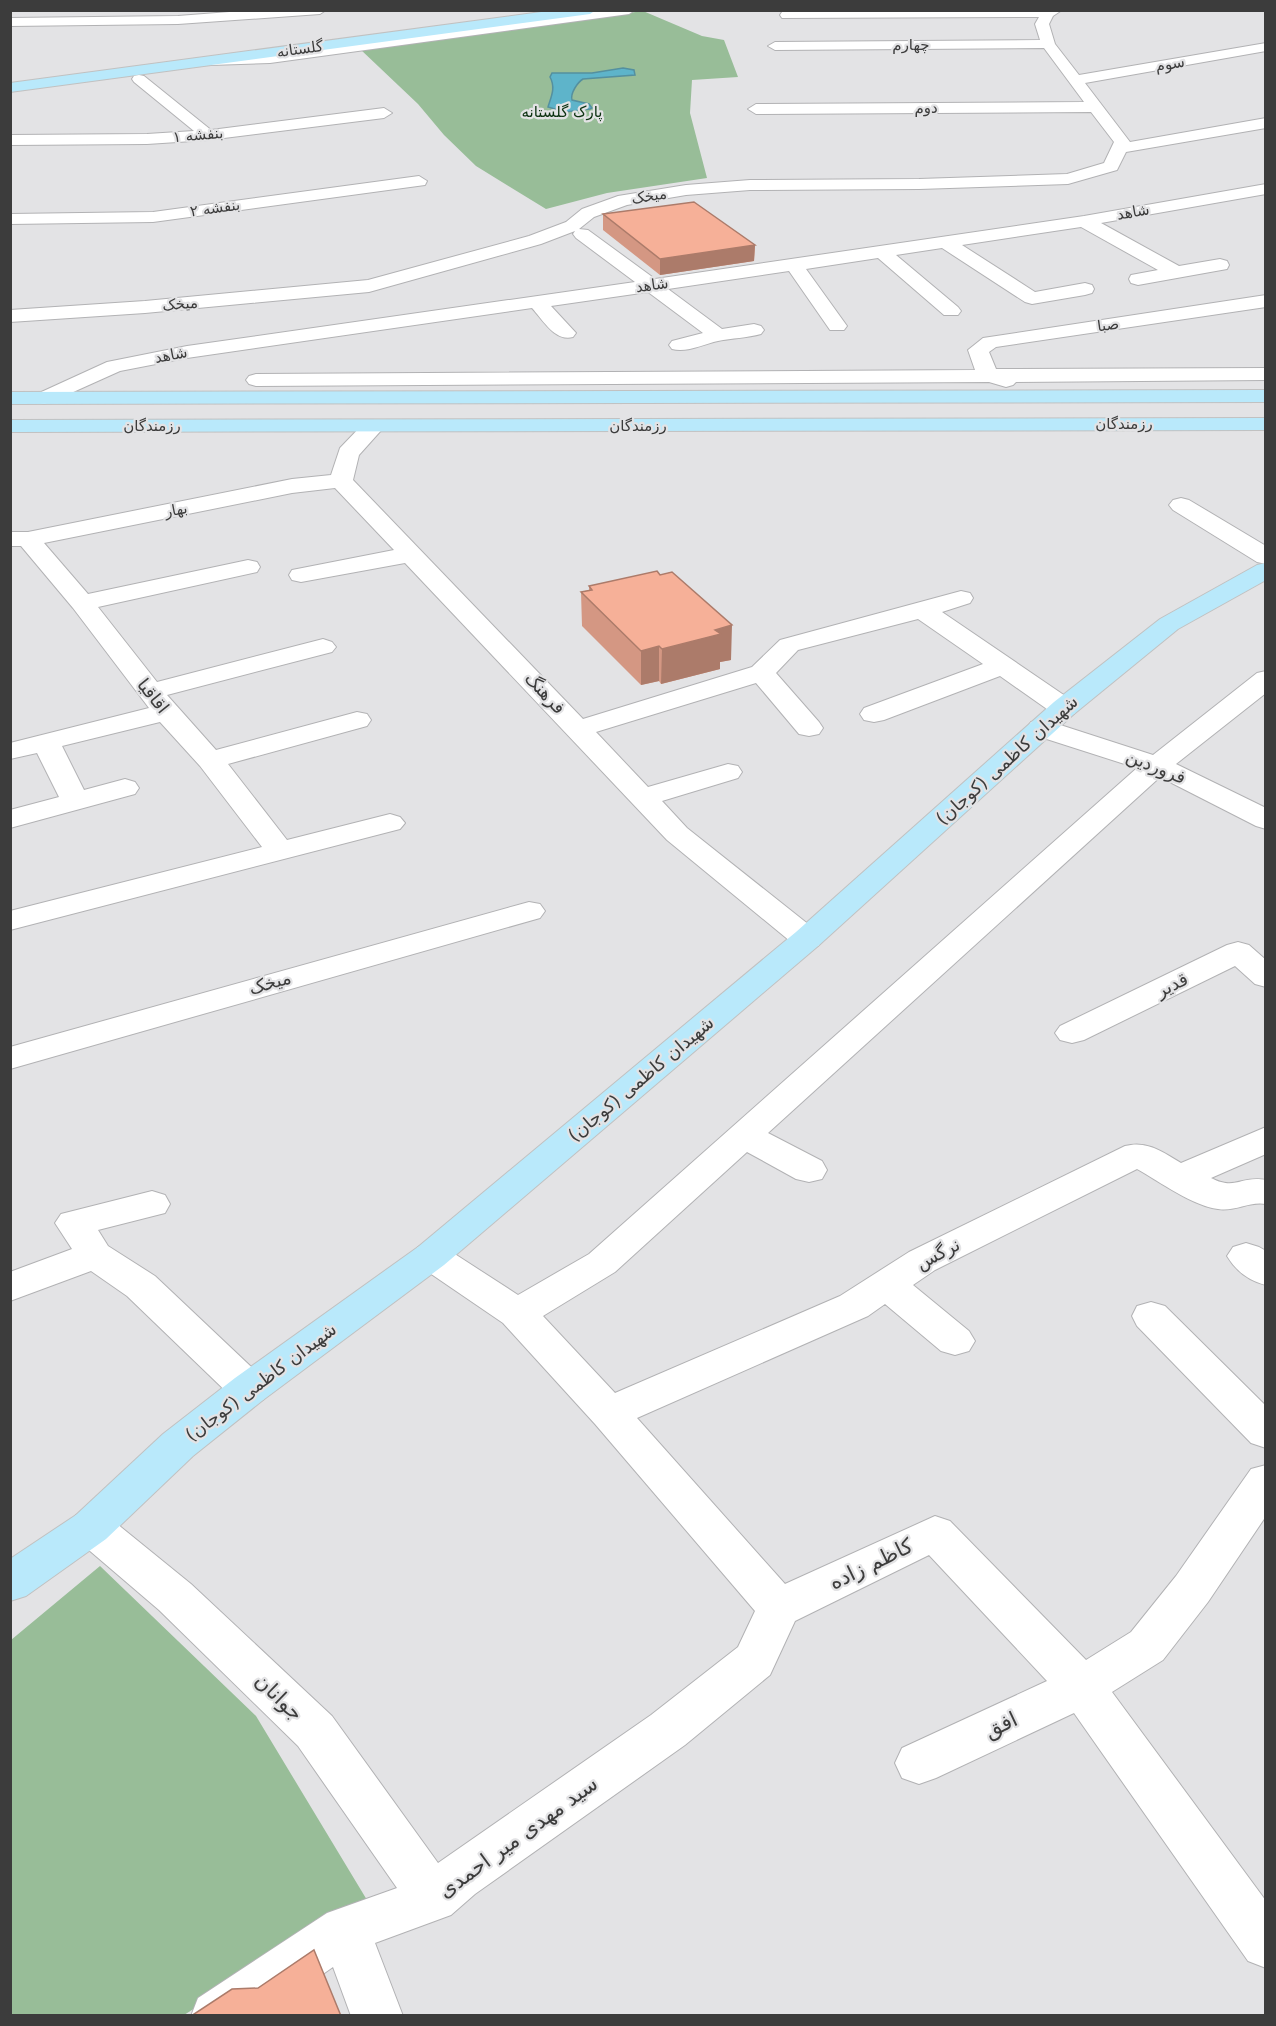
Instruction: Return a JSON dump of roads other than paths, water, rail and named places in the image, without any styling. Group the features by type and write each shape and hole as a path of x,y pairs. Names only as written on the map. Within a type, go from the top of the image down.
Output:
{"main road":[{"name":"گلستانه","path":"207,58 538,10"},
{"name":"گلستانه","path":"13,81 590,10"},
{"name":"رزمندگان","path":"10,398 1266,396"},
{"path":"743,425 759,420 770,412 770,405 766,400 750,397"},
{"path":"875,425 840,419 832,415 830,410 846,402 877,397"},
{"name":"رزمندگان","path":"10,426 1266,424"},
{"name":"شهیدان کاظمی (کوجان)","path":"10,1583 92,1527 178,1445 249,1389 431,1257 807,939 1052,718 1168,624 1266,570"}],"street":[{"path":"10,22 178,20 320,10"},
{"path":"207,58 252,42 491,10"},
{"path":"207,58 270,59 629,10"},
{"path":"787,15 1052,12"},
{"path":"1052,12 1042,24 1048,44 1122,142 1121,148 1266,123"},
{"name":"چهارم","path":"775,46 1048,44"},
{"name":"سوم","path":"1075,80 1266,47"},
{"path":"139,79 208,135"},
{"name":"دوم","path":"756,109 1095,107"},
{"name":"بنفشه ۱","path":"10,140 147,139 208,135 384,113"},
{"name":"میخک","path":"10,316 145,307 369,286 535,240 572,226 588,213 624,200 687,190 750,185 920,184 1068,179 1111,166 1121,148"},
{"name":"بنفشه ۲","path":"10,219 153,216 419,181"},
{"name":"شاهد","path":"44,398 114,366 176,354 882,252 1266,189"},
{"path":"1232,195 1257,208"},
{"path":"1084,220 1177,273"},
{"path":"582,234 718,335"},
{"path":"945,242 1032,298 1085,289"},
{"path":"882,252 951,311"},
{"path":"794,265 837,326"},
{"path":"1138,279 1221,265"},
{"name":"صبا","path":"987,374 978,350 990,342 1266,301"},
{"path":"537,302 566,333"},
{"path":"679,345 718,335 754,330"},
{"path":"952,397 987,374"},
{"path":"987,374 1047,397"},
{"path":"256,380 1266,374"},
{"path":"341,481 348,453 374,426"},
{"name":"بهار","path":"19,539 292,486 341,481"},
{"name":"فرهنگ","path":"341,481 677,834 807,939"},
{"path":"1181,505 1266,557"},
{"name":"اقاقیا","path":"19,539 82,603 157,702 210,760 280,851"},
{"path":"301,575 412,554"},
{"path":"82,603 248,567"},
{"path":"578,729 761,673 789,645 961,598"},
{"name":"فروردین","path":"922,610 1003,666 1052,718 1184,777 1266,820"},
{"path":"10,750 46,742 157,702 323,647"},
{"path":"874,714 1003,666"},
{"path":"761,673 809,728"},
{"path":"517,1313 602,1263 1156,766 1266,678"},
{"path":"210,760 357,720"},
{"path":"46,742 75,801"},
{"path":"642,798 728,772"},
{"path":"10,819 126,788"},
{"path":"10,921 390,823"},
{"name":"میخک","path":"10,1058 529,911"},
{"name":"قدیر","path":"1072,1033 1238,952 1266,977"},
{"path":"745,1136 809,1170"},
{"path":"1179,1177 1236,1155 1266,1139"},
{"name":"نرگس","path":"609,1413 855,1306 922,1261 1138,1154 1179,1177"},
{"path":"1179,1177 1218,1197 1248,1190 1266,1192"},
{"path":"153,1204 74,1223 95,1256 141,1286 249,1389"},
{"path":"10,1287 95,1256"},
{"path":"431,1257 517,1313 609,1413 779,1608"},
{"path":"887,1285 955,1341"},
{"path":"1152,1316 1266,1432"},
{"name":"افق","path":"919,1763 1082,1687 1147,1646 1192,1588 1266,1481"},
{"name":"جوانان","path":"92,1527 175,1597 315,1731 433,1898"},
{"name":"کاظم زاده","path":"779,1608 935,1533 1082,1687 1266,1944"},
{"name":"سید مهدی میر احمدی","path":"217,2016 345,1930 433,1898 457,1878 668,1730 754,1660 779,1608"},
{"path":"345,1930 377,2016"}],"water":[{"path":"623,68 634,70 635,75 583,79 577,85 572,94 572,100 589,104 592,108 565,112 548,107 553,85 550,77 552,73 592,73"}],"park label":[{"name":"پارک گلستانه","path":"562,112"}]}
